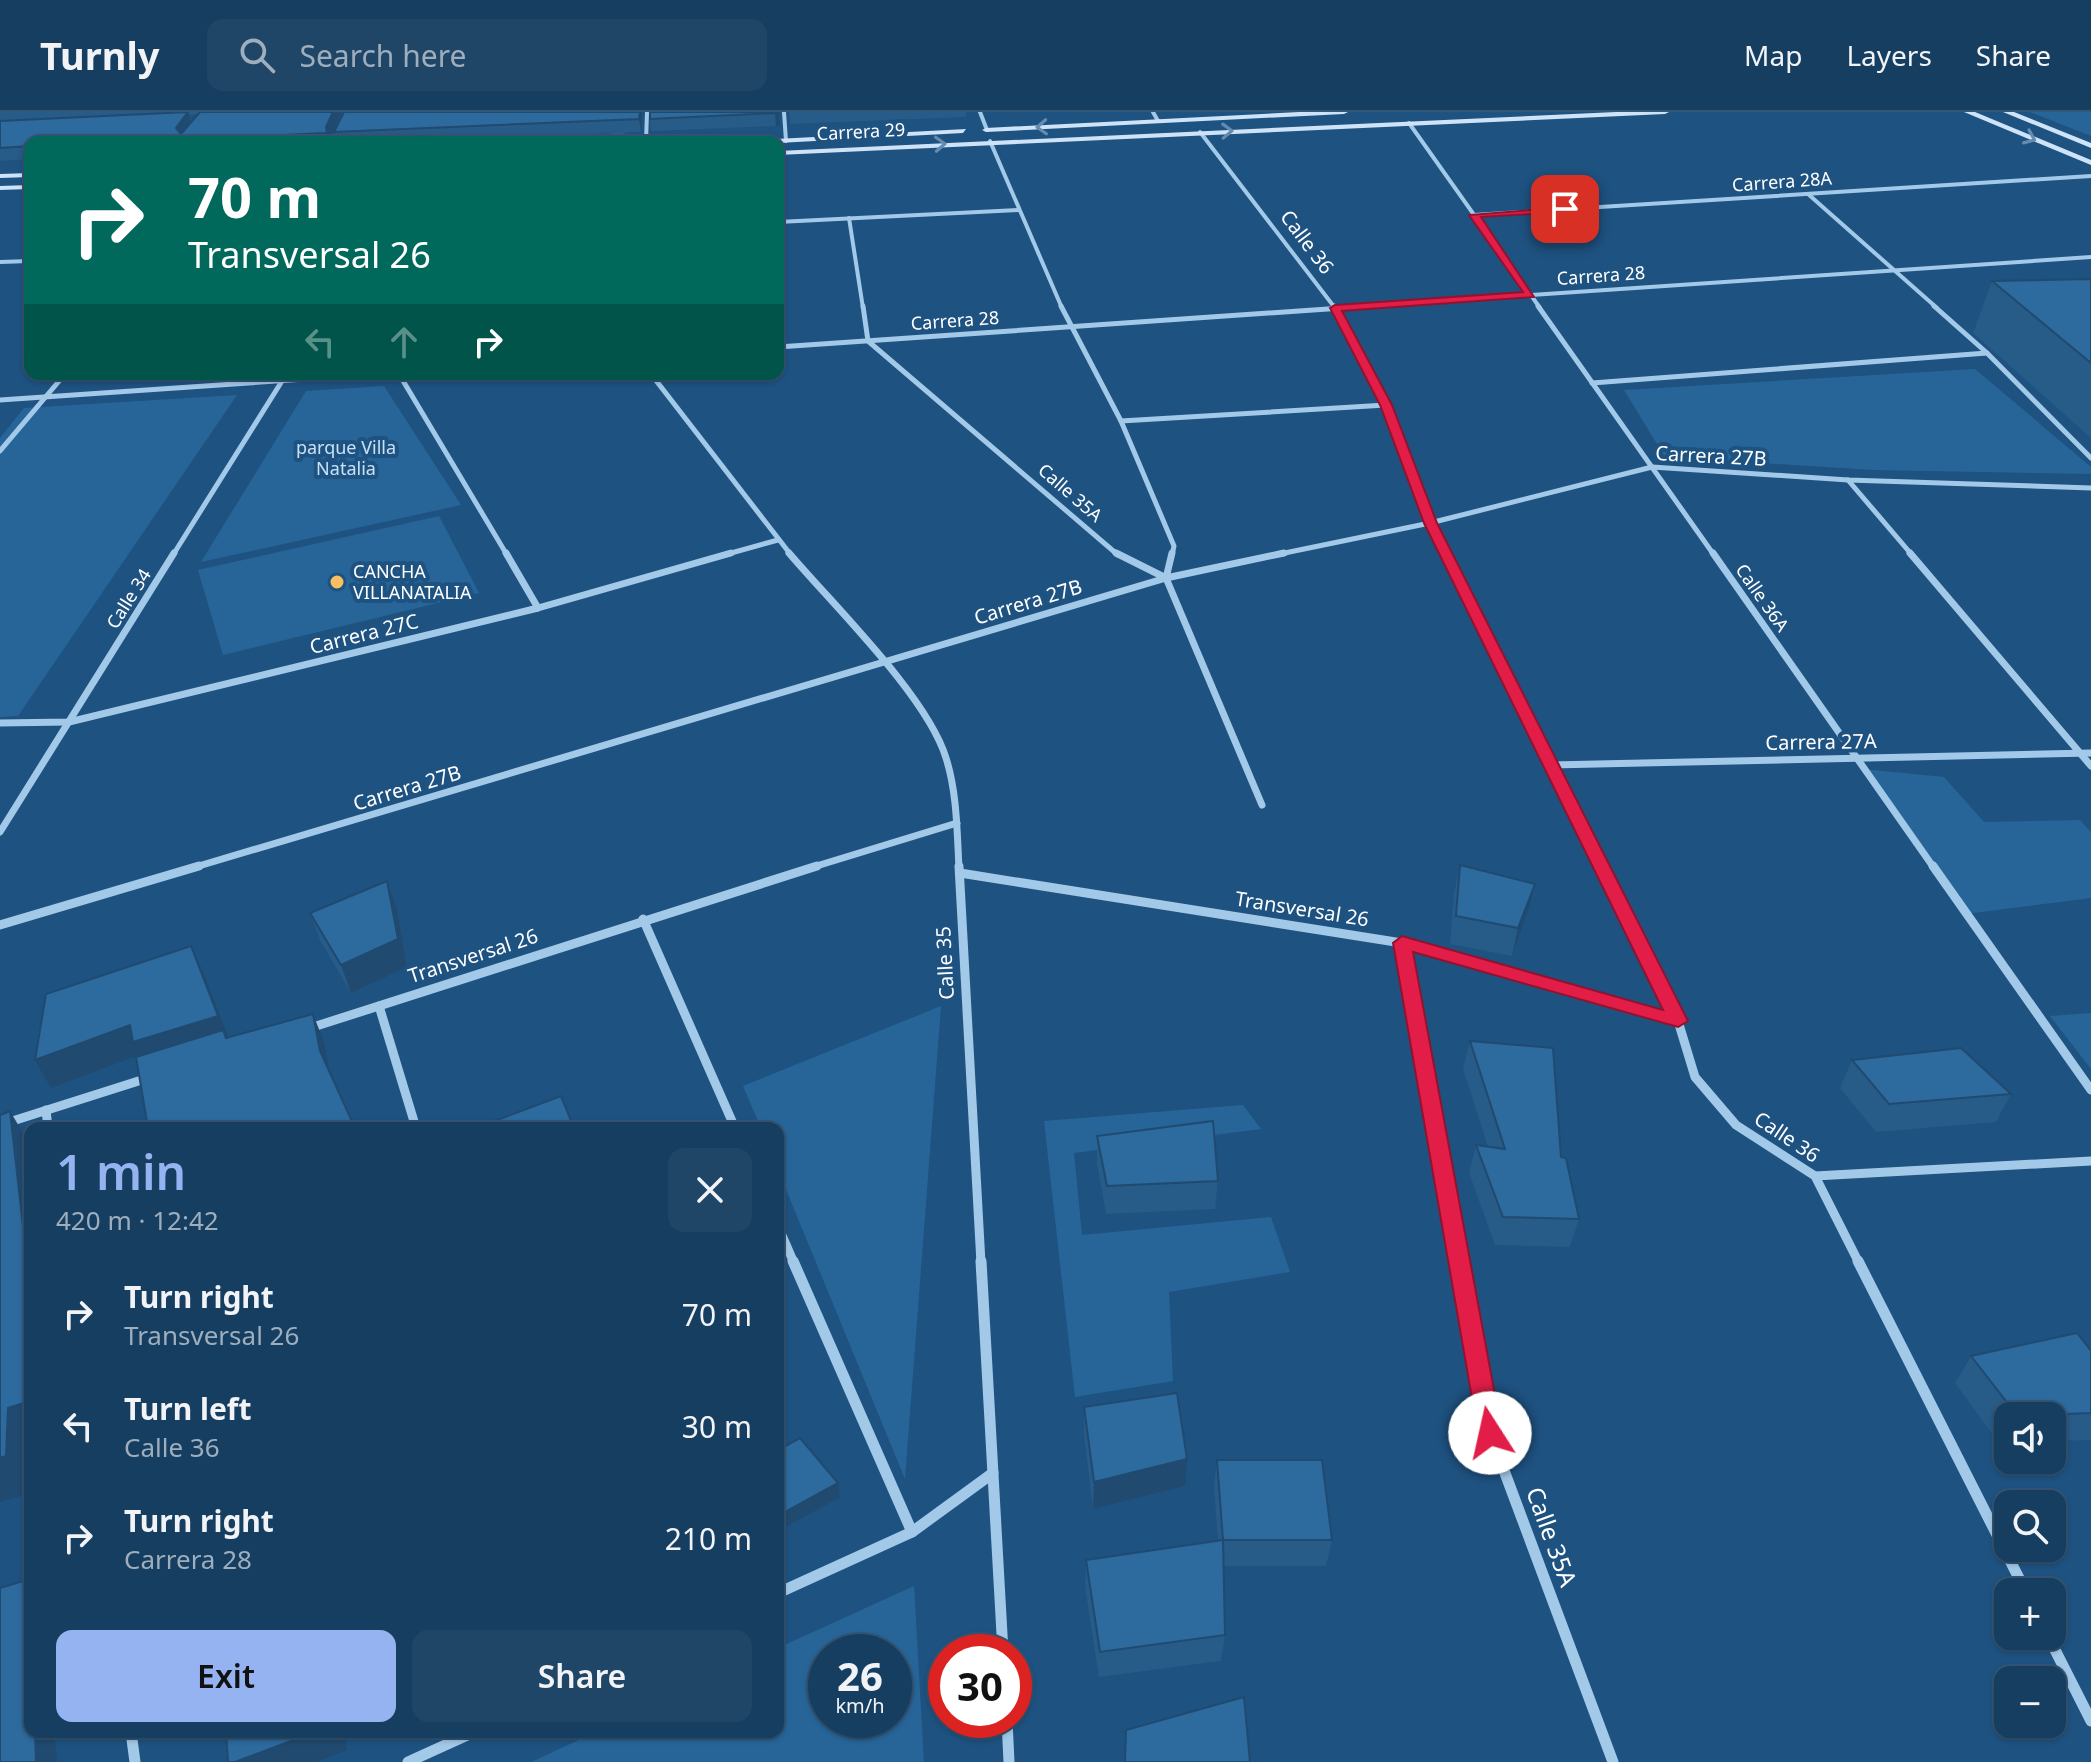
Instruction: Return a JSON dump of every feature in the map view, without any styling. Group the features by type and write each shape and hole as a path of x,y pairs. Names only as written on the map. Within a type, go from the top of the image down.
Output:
{"main road":[{"name":"Carrera 29","path":"786,141 1344,112"},
{"name":"Carrera 29","path":"784,153 1665,112"},
{"path":"1968,112 2091,163"},
{"path":"2007,112 2091,146"},
{"path":"0,176 24,175"},
{"path":"0,188 24,187"}],"street":[{"path":"646,136 647,112"},
{"path":"784,112 786,141"},
{"path":"980,112 987,130"},
{"path":"1153,112 1158,121"},
{"name":"Calle 36A","path":"1409,123 2091,1090"},
{"name":"Calle 36","path":"1200,132 1335,308 1386,405 1430,523 1678,1021 1695,1077 1736,1125 1815,1176 2019,1578"},
{"path":"990,141 1070,327 1121,421 1174,546 1166,578 1262,805"},
{"name":"Carrera 28A","path":"1474,215 2091,176"},
{"path":"1808,194 1987,353 2091,458"},
{"path":"784,222 1019,210"},
{"path":"849,218 868,341"},
{"name":"Carrera 28","path":"784,347 2091,257"},
{"path":"0,262 24,261"},
{"name":"Calle 35A","path":"868,341 1120,557 1166,578"},
{"path":"1592,383 1987,353"},
{"path":"0,451 60,380"},
{"path":"0,400 296,380"},
{"path":"403,380 538,608"},
{"name":"Calle 35","path":"656,380 778,540 926,713 946,758 957,823 1002,1634"},
{"name":"Calle 34","path":"0,832 282,381"},
{"path":"1121,421 1386,405"},
{"name":"Carrera 27B","path":"0,925 1166,578 1430,523 1652,467 1848,480 2091,488"},
{"path":"1848,480 2091,766"},
{"name":"Carrera 27C","path":"0,723 69,722 538,608 778,540"},
{"name":"Carrera 27A","path":"1551,765 2091,753"},
{"name":"Transversal 26","path":"304,1030 643,919 957,823"},
{"name":"Transversal 26","path":"960,873 1402,943 1678,1021"},
{"path":"643,919 732,1122"},
{"name":"Calle 35A","path":"1402,943 1490,1433 1613,1762"},
{"path":"379,1006 414,1122"},
{"path":"0,1125 152,1077"},
{"path":"46,1110 47,1122"},
{"path":"1815,1176 2091,1161"},
{"path":"784,1240 912,1532"},
{"path":"784,1590 912,1532 993,1473"},
{"path":"2055,1650 2091,1721"},
{"path":"132,1738 135,1762"},
{"path":"408,1762 461,1738"},
{"path":"1008,1738 1009,1762"}],"green space":[{"path":"616,112 634,112 624,136 589,136 610,135"},
{"path":"2030,112 2091,112 2091,136"},
{"path":"560,122 570,122 568,136 556,136"},
{"path":"488,124 523,124 520,136 485,136"},
{"path":"451,128 448,136 413,136 415,129"},
{"path":"1975,369 2091,467 2091,474 1873,470 1665,457 1624,390"},
{"name":"parque Villa Natalia","path":"384,386 461,505 201,562 306,391"},
{"path":"237,395 18,716 0,717 0,438 24,408"},
{"name":"CANCHA VILLANATALIA","path":"439,516 479,593 223,655 198,570"},
{"path":"1863,769 1944,777 1984,822 2080,820 2091,832 2091,898 1966,914"},
{"path":"941,1006 905,1479 784,1185 784,1122 758,1122 743,1086"},
{"path":"2091,1013 2091,1069 2050,1016"},
{"path":"1243,1105 1261,1129 1074,1153 1082,1235 1271,1217 1290,1272 1169,1292 1173,1381 1075,1397 1044,1121"},
{"path":"914,1586 924,1762 531,1762 583,1738 784,1738 784,1645 808,1634 808,1738 912,1738 912,1634 809,1634"}],"building":[{"path":"188,112 176,128 181,134 200,112 333,112 326,127 327,133 24,136 24,146 0,148 0,121"},
{"path":"344,112 640,112 639,119 334,132"},
{"path":"650,112 779,112 650,119"},
{"path":"2091,279 2091,363 1992,281"},
{"path":"1460,865 1535,884 1518,928 1456,916"},
{"path":"387,881 398,939 341,965 310,913"},
{"path":"191,946 218,1016 133,1042 130,1025 35,1060 46,994"},
{"path":"313,1014 320,1051 352,1122 147,1122 136,1057 223,1030 226,1038"},
{"path":"1470,1041 1553,1048 1561,1157 1566,1158 1579,1219 1503,1217 1476,1145 1505,1149"},
{"path":"1961,1048 2011,1094 1889,1104 1852,1060"},
{"path":"561,1096 572,1122 492,1122"},
{"path":"10,1111 24,1235 24,1403 8,1408 6,1456 0,1458 0,1115"},
{"path":"1213,1121 1218,1181 1107,1186 1097,1136"},
{"path":"2077,1333 2091,1351 2091,1413 2066,1414 2066,1402 2007,1402 1971,1356"},
{"path":"1177,1393 1187,1459 1094,1482 1084,1407"},
{"path":"800,1438 838,1483 784,1513 784,1447"},
{"path":"1217,1460 1322,1460 1332,1540 1223,1540"},
{"path":"1223,1540 1225,1635 1100,1652 1086,1560"},
{"path":"24,1581 24,1738 35,1738 36,1762 0,1762 0,1588"},
{"path":"1244,1697 1250,1762 1125,1762 1126,1730"},
{"path":"226,1738 299,1738 235,1762 228,1762"}],"place":[{"name":"CANCHA VILLANATALIA","path":"337,582"}],"route":[{"path":"1490,1433 1402,943 1678,1021 1430,523 1386,405 1335,308 1531,295 1474,215 1565,209"}]}
